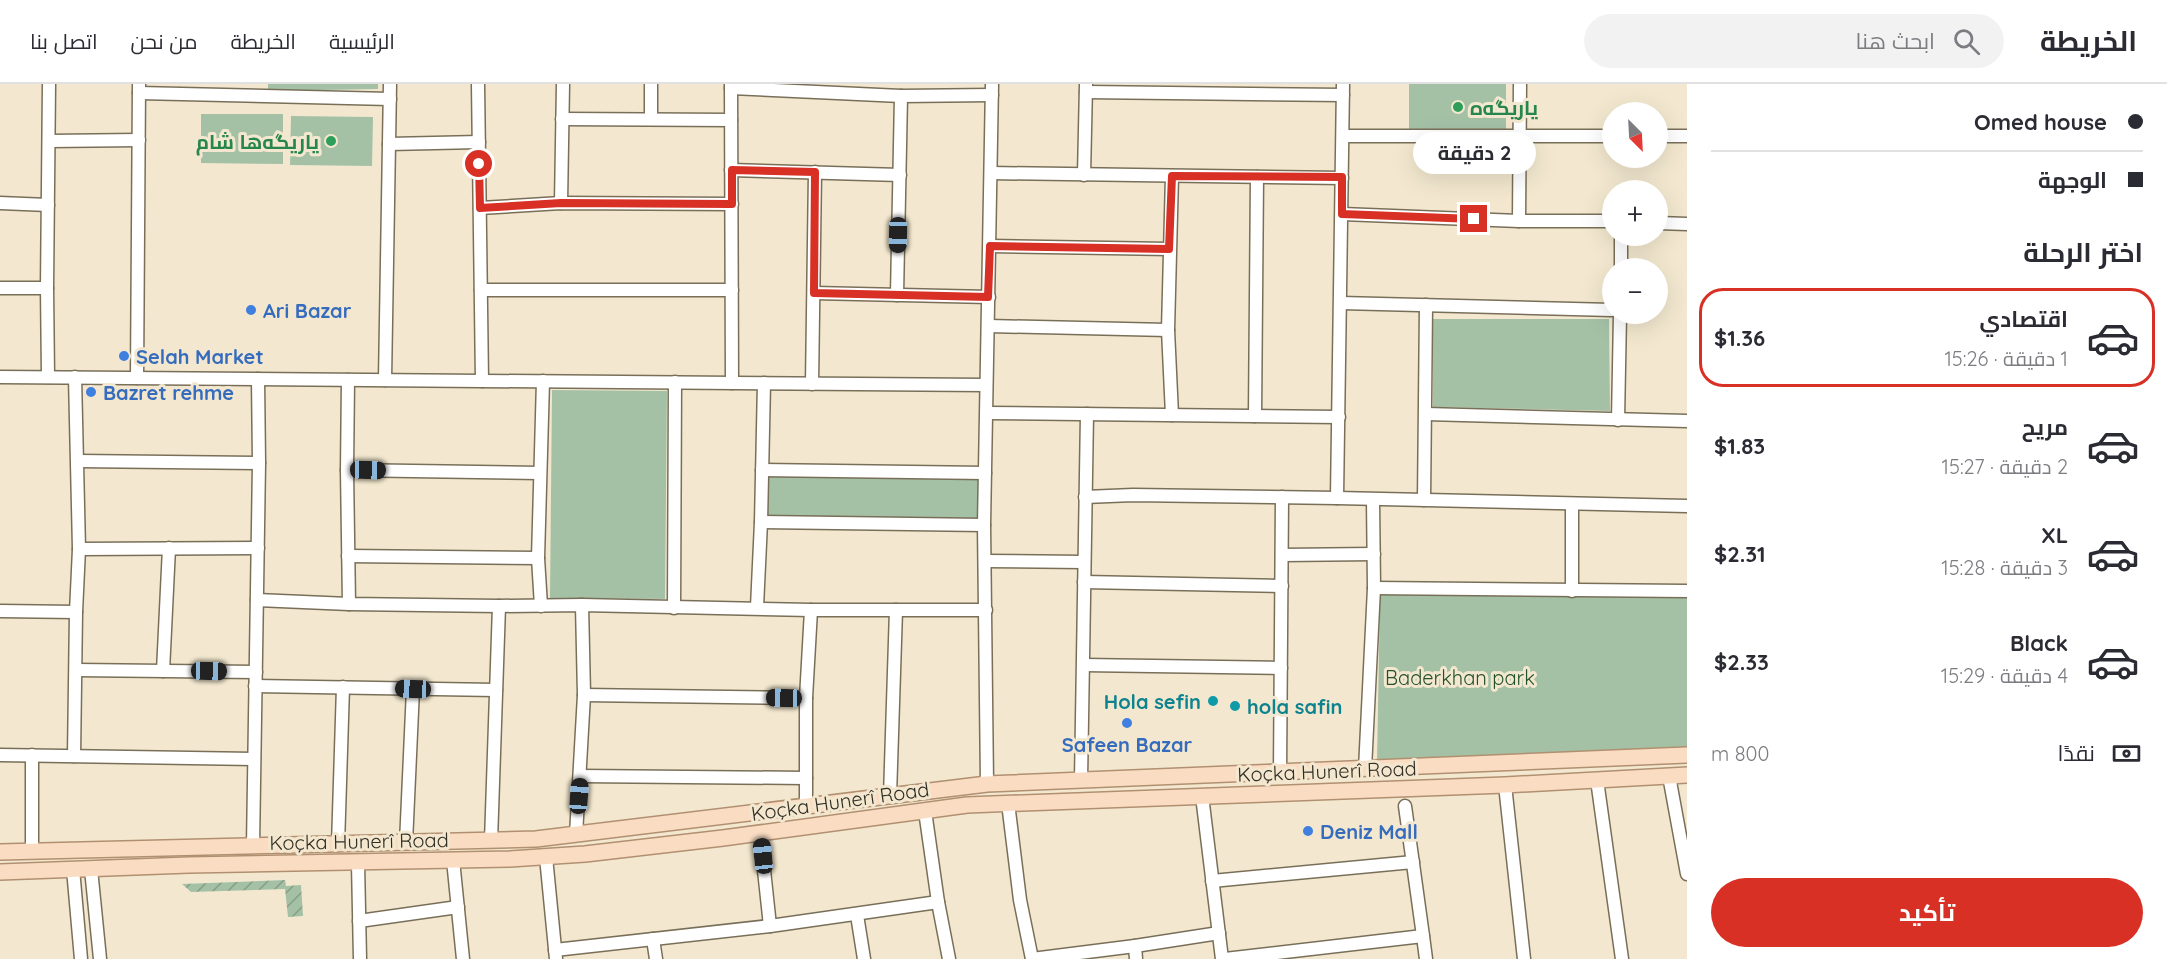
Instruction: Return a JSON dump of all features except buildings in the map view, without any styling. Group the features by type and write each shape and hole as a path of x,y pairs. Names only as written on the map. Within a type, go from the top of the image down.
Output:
{"main road":[{"path":"0,852 491,841 576,836 987,784 1687,755"},
{"name":"Koçka Hunerî Road","path":"0,872 546,857 723,838 967,805 1506,785 1687,775"},
{"path":"720,816 723,838"}],"street":[{"path":"48,377 46,288 49,84"},
{"path":"385,380 390,84"},
{"path":"478,84 482,381"},
{"path":"561,203 563,84"},
{"path":"651,84 651,119"},
{"path":"1519,221 1520,84"},
{"path":"732,383 731,86 901,96 992,90 984,525 987,784"},
{"path":"137,378 139,88 390,99"},
{"path":"1084,175 1086,88 1343,89 1337,498"},
{"path":"897,295 901,96"},
{"path":"562,119 731,120"},
{"path":"1343,136 1602,136"},
{"path":"1668,136 1687,136"},
{"path":"49,141 139,140"},
{"path":"389,144 479,142"},
{"path":"732,170 900,175"},
{"path":"812,384 815,172"},
{"path":"991,172 1342,177"},
{"path":"1172,176 1168,330 1172,415"},
{"path":"1255,416 1257,177"},
{"path":"0,203 48,205"},
{"path":"480,208 561,203 732,204"},
{"path":"1342,214 1519,221 1602,221"},
{"path":"1668,223 1687,224"},
{"path":"990,246 1169,249"},
{"path":"0,288 46,288"},
{"path":"481,290 732,290"},
{"path":"814,293 988,297"},
{"path":"1341,303 1602,310"},
{"path":"1424,500 1426,305"},
{"path":"1618,420 1620,324"},
{"path":"989,326 1168,330"},
{"path":"0,376 986,385"},
{"path":"74,756 76,612 80,549 75,377"},
{"path":"253,846 259,463 258,379"},
{"path":"348,380 349,604"},
{"path":"542,606 538,558 543,381"},
{"path":"674,608 675,382"},
{"path":"757,607 764,383"},
{"path":"987,413 1339,417"},
{"path":"1081,780 1087,414"},
{"path":"1425,414 1687,421"},
{"path":"78,461 259,463"},
{"path":"347,470 539,473"},
{"path":"762,470 985,473"},
{"path":"1084,497 1133,495 1282,497 1687,506"},
{"path":"1280,773 1282,497"},
{"path":"1365,770 1374,588 1373,500"},
{"path":"1572,504 1572,591"},
{"path":"761,522 984,525"},
{"path":"163,671 169,548"},
{"path":"80,549 258,548"},
{"path":"1282,555 1374,554"},
{"path":"348,556 538,558"},
{"path":"985,561 1084,562"},
{"path":"1084,582 1282,586"},
{"path":"1374,588 1687,591"},
{"path":"257,600 349,604 986,610"},
{"path":"576,836 584,695 582,605"},
{"path":"491,841 499,606"},
{"path":"806,806 806,698 811,610"},
{"path":"890,796 896,610"},
{"path":"0,611 76,612"},
{"path":"1084,665 1281,668"},
{"path":"76,670 256,672"},
{"path":"255,686 496,690"},
{"path":"338,845 343,687"},
{"path":"406,843 413,689"},
{"path":"584,695 806,698"},
{"path":"0,755 254,759"},
{"path":"32,755 32,851"},
{"path":"581,776 806,778"},
{"path":"1669,776 1687,874"},
{"path":"1597,780 1622,959"},
{"path":"1506,785 1524,959"},
{"path":"1202,796 1223,959 1309,954 1424,936"},
{"path":"1008,803 1020,900 1032,959 1135,952 1219,933"},
{"path":"1405,806 1426,959"},
{"path":"925,811 949,959"},
{"path":"760,833 770,926"},
{"path":"546,857 556,954 653,939 857,915 938,902"},
{"path":"453,860 463,959"},
{"path":"1212,881 1413,862"},
{"path":"358,863 360,959"},
{"path":"72,869 81,959"},
{"path":"91,869 100,959"},
{"path":"359,921 458,907"},
{"path":"857,915 864,959"},
{"path":"653,939 656,959"}],"green space":[{"path":"268,84 378,84 378,89 268,91"},
{"name":"یاریگه‌ه","path":"1409,84 1506,84 1506,130 1409,130"},
{"path":"201,114 283,114 283,164 201,163"},
{"name":"ياريگه‌ها شام","path":"291,116 373,117 372,166 290,165"},
{"path":"1433,319 1602,319 1602,324 1609,324 1610,411 1433,407"},
{"path":"552,390 667,391 665,599 550,598"},
{"path":"768,476 978,479 978,520 768,517"},
{"name":"Baderkhan park","path":"1380,595 1687,596 1687,749 1377,762"},
{"path":"285,880 286,886 301,885 303,916 288,917 285,889 191,892 182,884"}],"place":[{"name":"یاریگه‌ه","path":"1458,107"},
{"name":"ياريگه‌ها شام","path":"331,141"},
{"name":"Ari Bazar","path":"251,310"},
{"name":"Selah Market","path":"124,356"},
{"name":"Bazret rehme","path":"91,392"},
{"name":"Hola sefin","path":"1213,701"},
{"name":"hola safin","path":"1235,706"},
{"name":"Safeen Bazar","path":"1127,723"},
{"name":"Deniz Mall","path":"1308,831"}],"route":[{"path":"479,164 480,208 561,203 732,204 732,170 815,172 814,293 988,297 990,246 1169,249 1172,176 1342,177 1342,214 1474,219"}]}
